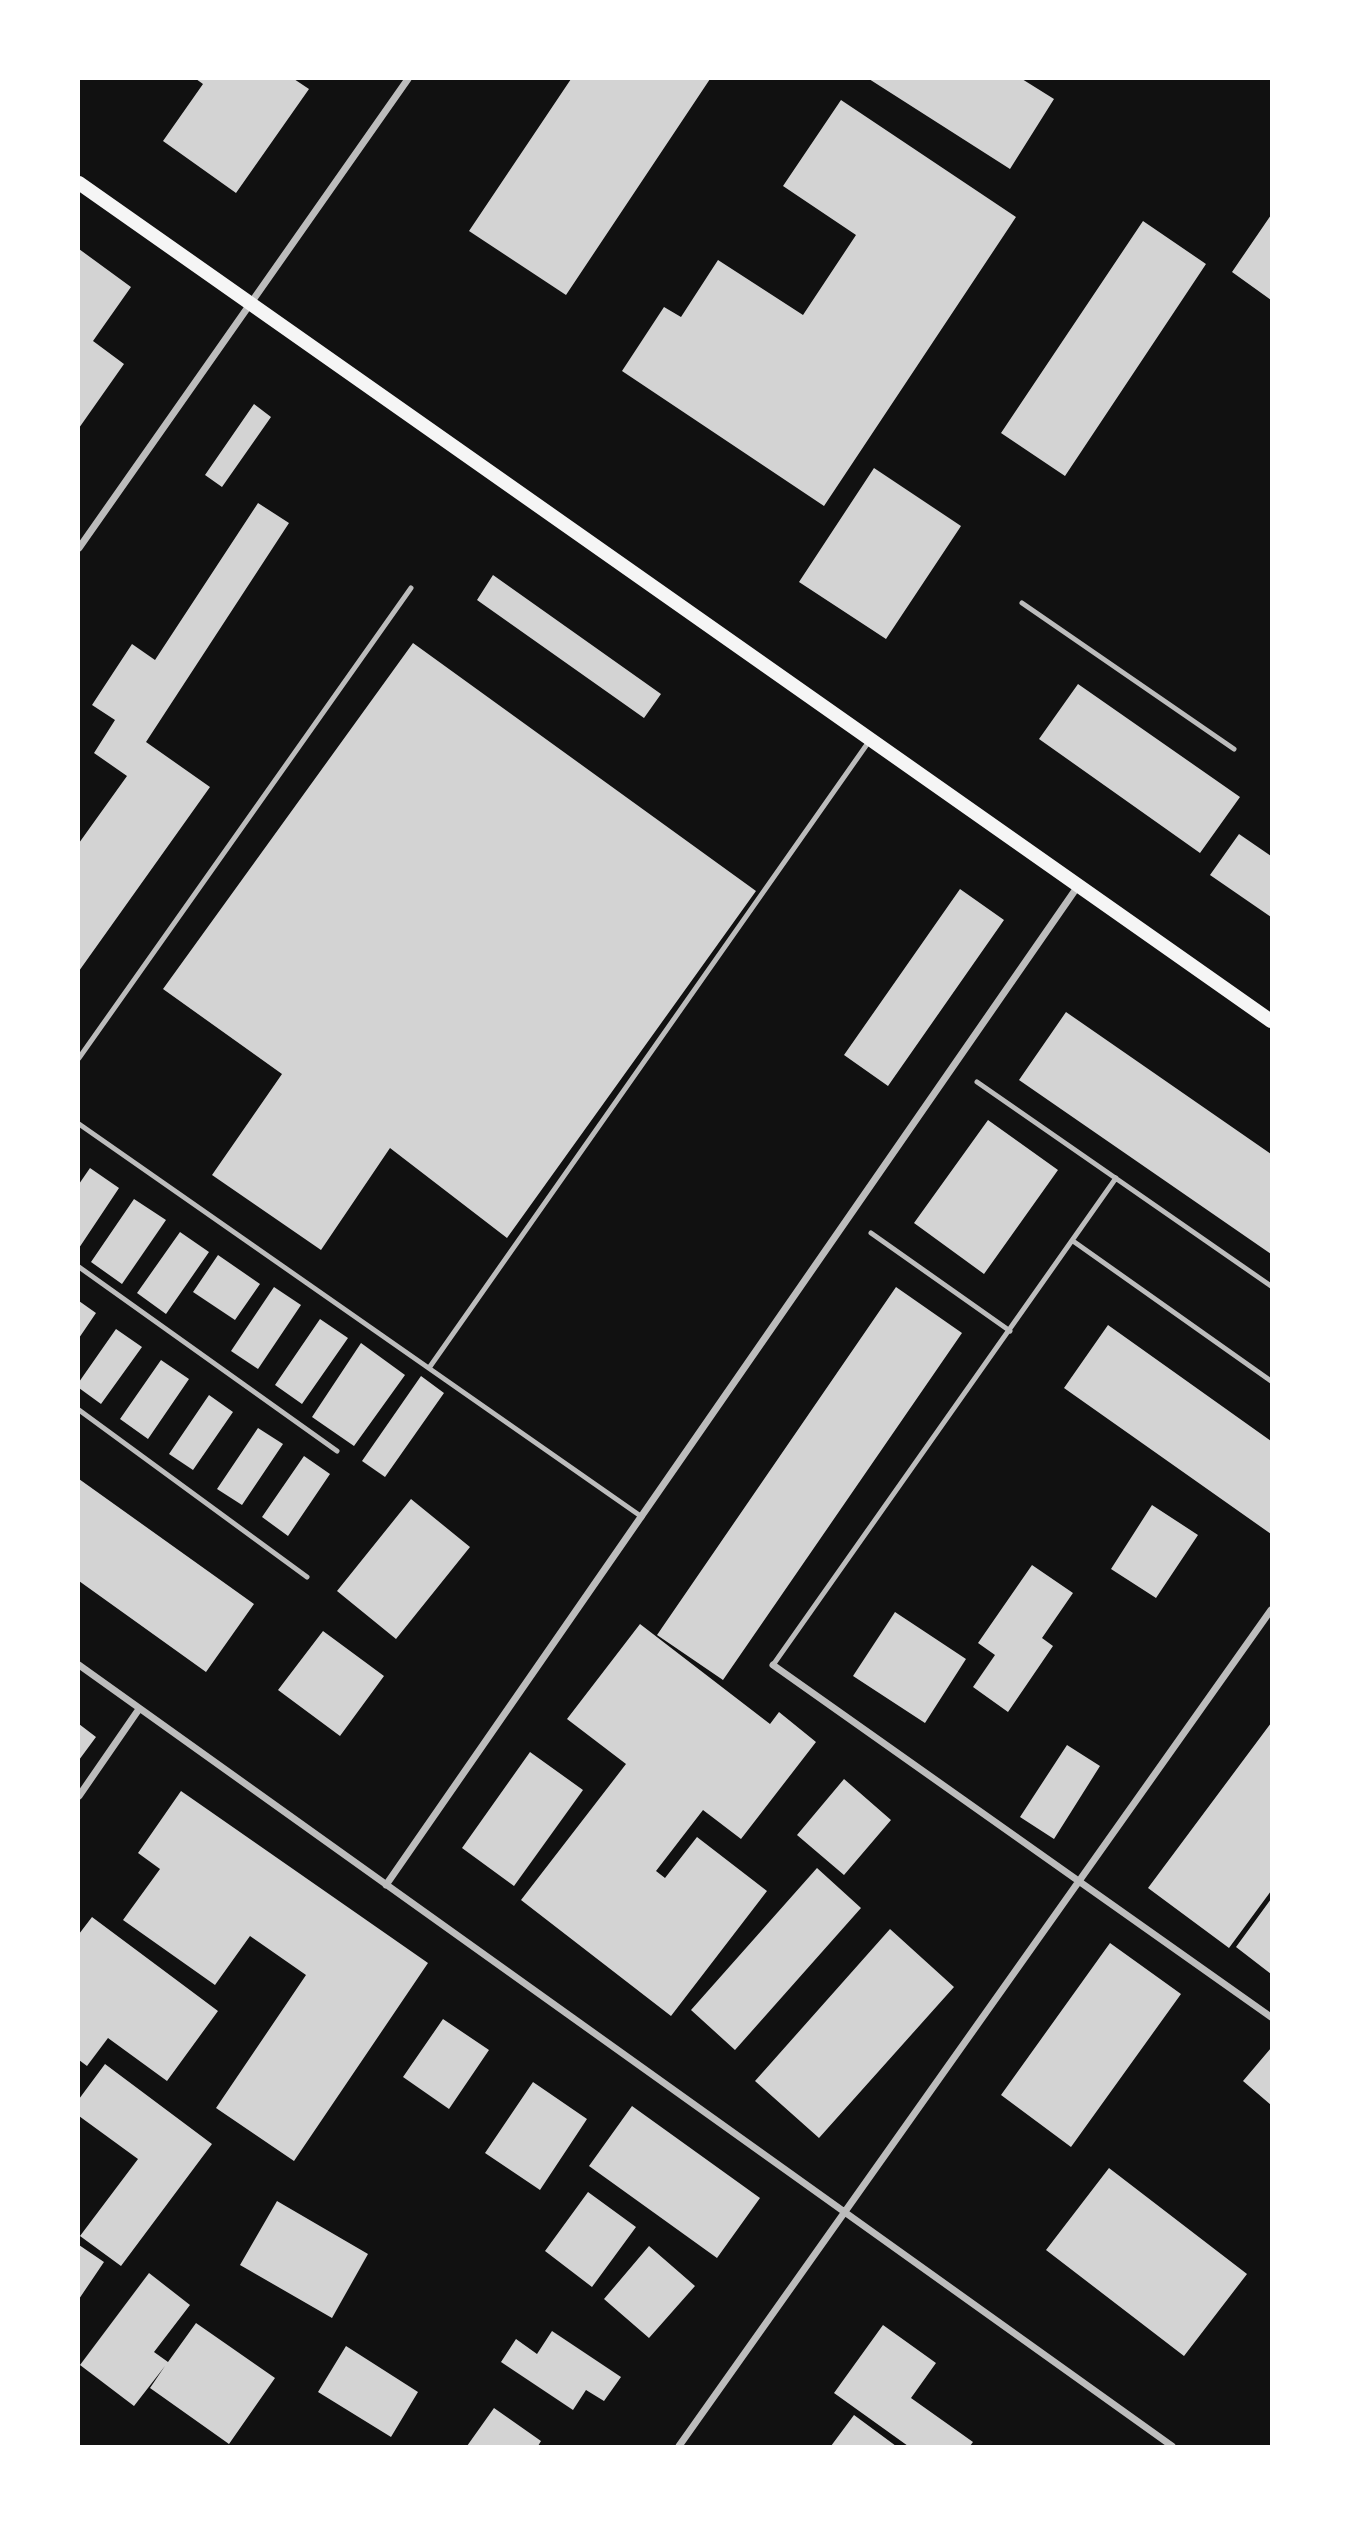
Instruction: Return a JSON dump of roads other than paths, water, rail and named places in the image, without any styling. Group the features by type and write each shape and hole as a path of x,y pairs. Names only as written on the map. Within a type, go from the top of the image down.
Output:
{"main road":[{"path":"79,183 1271,1021"}],"street":[{"path":"79,548 408,79"},
{"path":"386,1885 1078,886"},
{"path":"680,2446 1271,1610"},
{"path":"79,1665 1172,2446"},
{"path":"773,1665 1271,2017"},
{"path":"79,1796 139,1709"}],"lane":[{"path":"79,1058 411,588"},
{"path":"1022,603 1234,749"},
{"path":"429,1368 870,740"},
{"path":"977,1082 1271,1286"},
{"path":"79,1124 642,1517"},
{"path":"773,1665 1116,1178"},
{"path":"871,1233 1010,1331"},
{"path":"1073,1241 1271,1381"},
{"path":"79,1267 337,1451"},
{"path":"79,1410 307,1577"}]}
